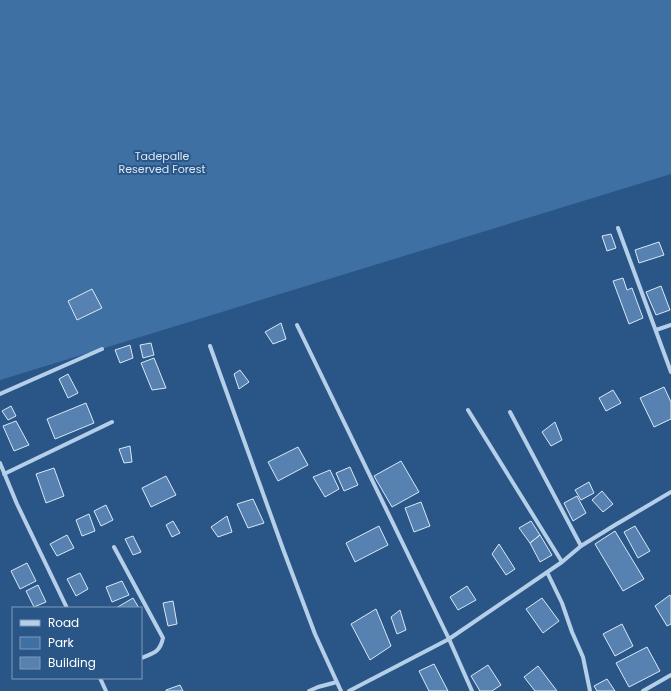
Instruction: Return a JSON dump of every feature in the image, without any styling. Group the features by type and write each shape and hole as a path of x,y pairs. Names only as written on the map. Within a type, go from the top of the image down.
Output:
{"street":[{"path":"618,228 671,372"},
{"path":"297,325 449,639 472,691"},
{"path":"656,330 671,325"},
{"path":"210,346 304,606 341,691"},
{"path":"0,394 102,349"},
{"path":"468,410 562,562"},
{"path":"510,412 581,546"},
{"path":"4,474 112,422"},
{"path":"0,463 67,607"},
{"path":"349,691 449,639 562,562 581,546 671,492"},
{"path":"114,547 163,638 161,646 154,653 142,658"},
{"path":"547,572 562,603 583,657 590,691"},
{"path":"643,691 671,674"},
{"path":"100,679 106,691"},
{"path":"309,691 337,682"}],"green space":[{"name":"Tadepalle Reserved Forest","path":"0,0 671,0 671,174 0,380"}],"building":[{"path":"611,234 616,248 607,251 602,236"},
{"path":"659,242 664,255 639,263 635,250"},
{"path":"623,278 627,290 632,288 643,318 629,324 613,281"},
{"path":"661,286 670,310 656,315 646,292"},
{"path":"92,289 102,308 77,320 68,301"},
{"path":"281,323 286,339 273,344 265,332"},
{"path":"151,343 154,355 143,358 140,345"},
{"path":"130,345 133,358 120,363 115,350"},
{"path":"154,358 166,388 152,390 141,363"},
{"path":"240,370 249,382 239,389 234,374"},
{"path":"68,374 78,393 68,398 59,379"},
{"path":"664,387 671,402 671,419 654,427 640,398"},
{"path":"613,390 621,403 606,411 599,398"},
{"path":"86,403 94,423 55,439 47,419"},
{"path":"11,406 16,416 8,420 2,411"},
{"path":"16,421 29,445 14,451 3,426"},
{"path":"555,422 562,440 551,446 542,432"},
{"path":"130,446 132,462 124,463 119,449"},
{"path":"298,447 308,465 278,481 268,462"},
{"path":"401,461 419,492 392,507 374,476"},
{"path":"350,467 358,485 344,491 336,473"},
{"path":"54,468 64,496 46,503 36,474"},
{"path":"330,470 339,489 325,497 313,477"},
{"path":"166,476 176,495 151,507 142,488"},
{"path":"589,482 594,493 581,500 575,490"},
{"path":"602,491 613,504 603,512 592,500"},
{"path":"577,496 586,513 573,521 564,503"},
{"path":"253,499 264,523 248,528 237,504"},
{"path":"421,502 430,526 414,532 405,508"},
{"path":"106,505 113,520 101,526 94,511"},
{"path":"89,514 95,531 82,536 76,520"},
{"path":"227,516 232,532 218,537 211,527"},
{"path":"173,521 180,533 172,537 166,525"},
{"path":"531,521 540,535 530,543 519,528"},
{"path":"379,526 388,545 355,562 346,543"},
{"path":"635,526 650,551 638,558 624,532"},
{"path":"615,531 644,579 623,591 595,544"},
{"path":"67,535 74,548 57,556 50,544"},
{"path":"540,535 552,555 540,562 530,543"},
{"path":"133,536 141,552 133,555 125,539"},
{"path":"499,544 515,569 506,575 492,554"},
{"path":"27,563 36,581 20,589 11,571"},
{"path":"80,573 88,589 76,596 67,579"},
{"path":"122,581 129,595 112,602 106,587"},
{"path":"38,585 46,602 34,607 26,591"},
{"path":"467,586 476,600 458,610 450,597"},
{"path":"670,595 671,624 667,626 655,606"},
{"path":"133,598 138,607 118,607"},
{"path":"542,598 559,621 543,633 526,609"},
{"path":"173,601 177,624 168,626 163,603"},
{"path":"376,609 391,646 370,660 351,624"},
{"path":"400,610 406,630 397,634 391,617"},
{"path":"622,624 633,646 615,656 603,634"},
{"path":"647,647 660,671 629,687 616,663"},
{"path":"434,664 448,691 429,691 419,671"},
{"path":"488,665 501,685 492,691 480,691 471,676"},
{"path":"538,666 557,691 535,691 524,677"},
{"path":"607,679 615,691 597,691 594,686"},
{"path":"180,685 183,691 166,691 166,690"}]}
